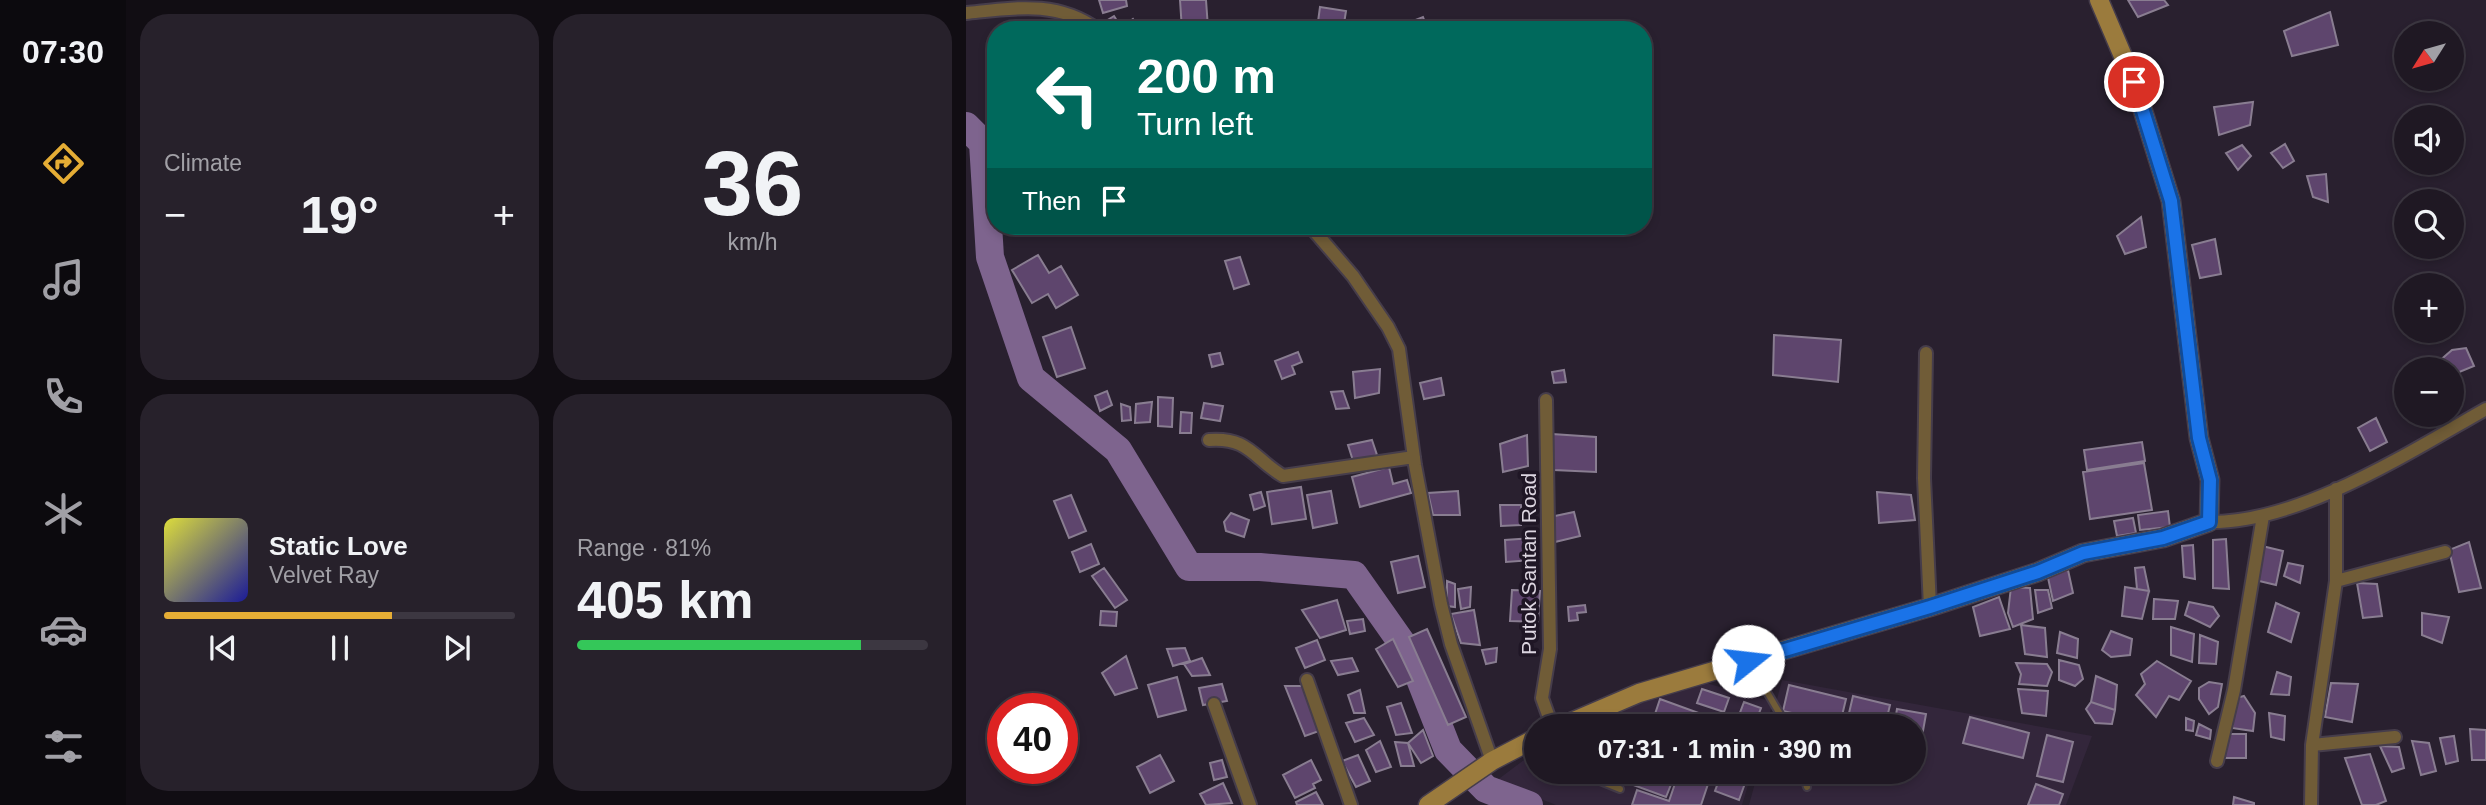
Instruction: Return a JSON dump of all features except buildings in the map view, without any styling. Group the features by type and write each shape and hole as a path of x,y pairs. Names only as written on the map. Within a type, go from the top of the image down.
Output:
{"street":[{"path":"2099,0 2134,82 2171,201 2199,438 2210,480 2209,522"},
{"path":"966,13 1007,4 1058,8 1087,21"},
{"path":"1318,235 1353,276 1388,327 1399,349 1414,457 1451,644 1492,761"},
{"path":"1926,353 1924,478 1930,607"},
{"name":"Putok Santan Road","path":"1546,400 1550,649 1542,698 1548,714"},
{"path":"1589,714 1639,692 1930,607 2038,572 2083,553 2163,538 2209,522 2232,522 2263,516 2336,489 2486,409"},
{"path":"1209,440 1230,438 1243,443 1283,475 1414,457"},
{"path":"2311,805 2312,745 2336,581 2336,489"},
{"path":"2217,761 2234,690 2263,516"},
{"path":"2336,581 2445,552"},
{"path":"1307,680 1351,805"},
{"path":"1214,704 1250,805"},
{"path":"2312,745 2395,737"},
{"path":"1429,805 1492,761 1524,743"}],"lane":[{"path":"1724,668 1767,692 1780,714"},
{"path":"1516,747 1524,750"},
{"path":"1608,784 1620,789"}],"shaded area":[{"path":"1782,680 2092,736 2066,805 1749,805 1755,784 1926,784 1926,714 1773,714"},
{"path":"1699,681 1773,702 1770,714 1600,714 1624,702"},
{"path":"1524,760 1524,784 1748,784 1742,805 1556,805 1496,781"}],"waterway":[{"path":"966,126 983,143 987,208"},
{"path":"989,235 990,257 1031,378 1118,450 1189,567 1260,567 1354,575 1411,656 1448,750 1486,789 1529,805"}],"route":[{"path":"1748,661 1930,607 2038,572 2083,553 2163,538 2209,522 2210,480 2199,438 2171,201 2134,82"}]}
